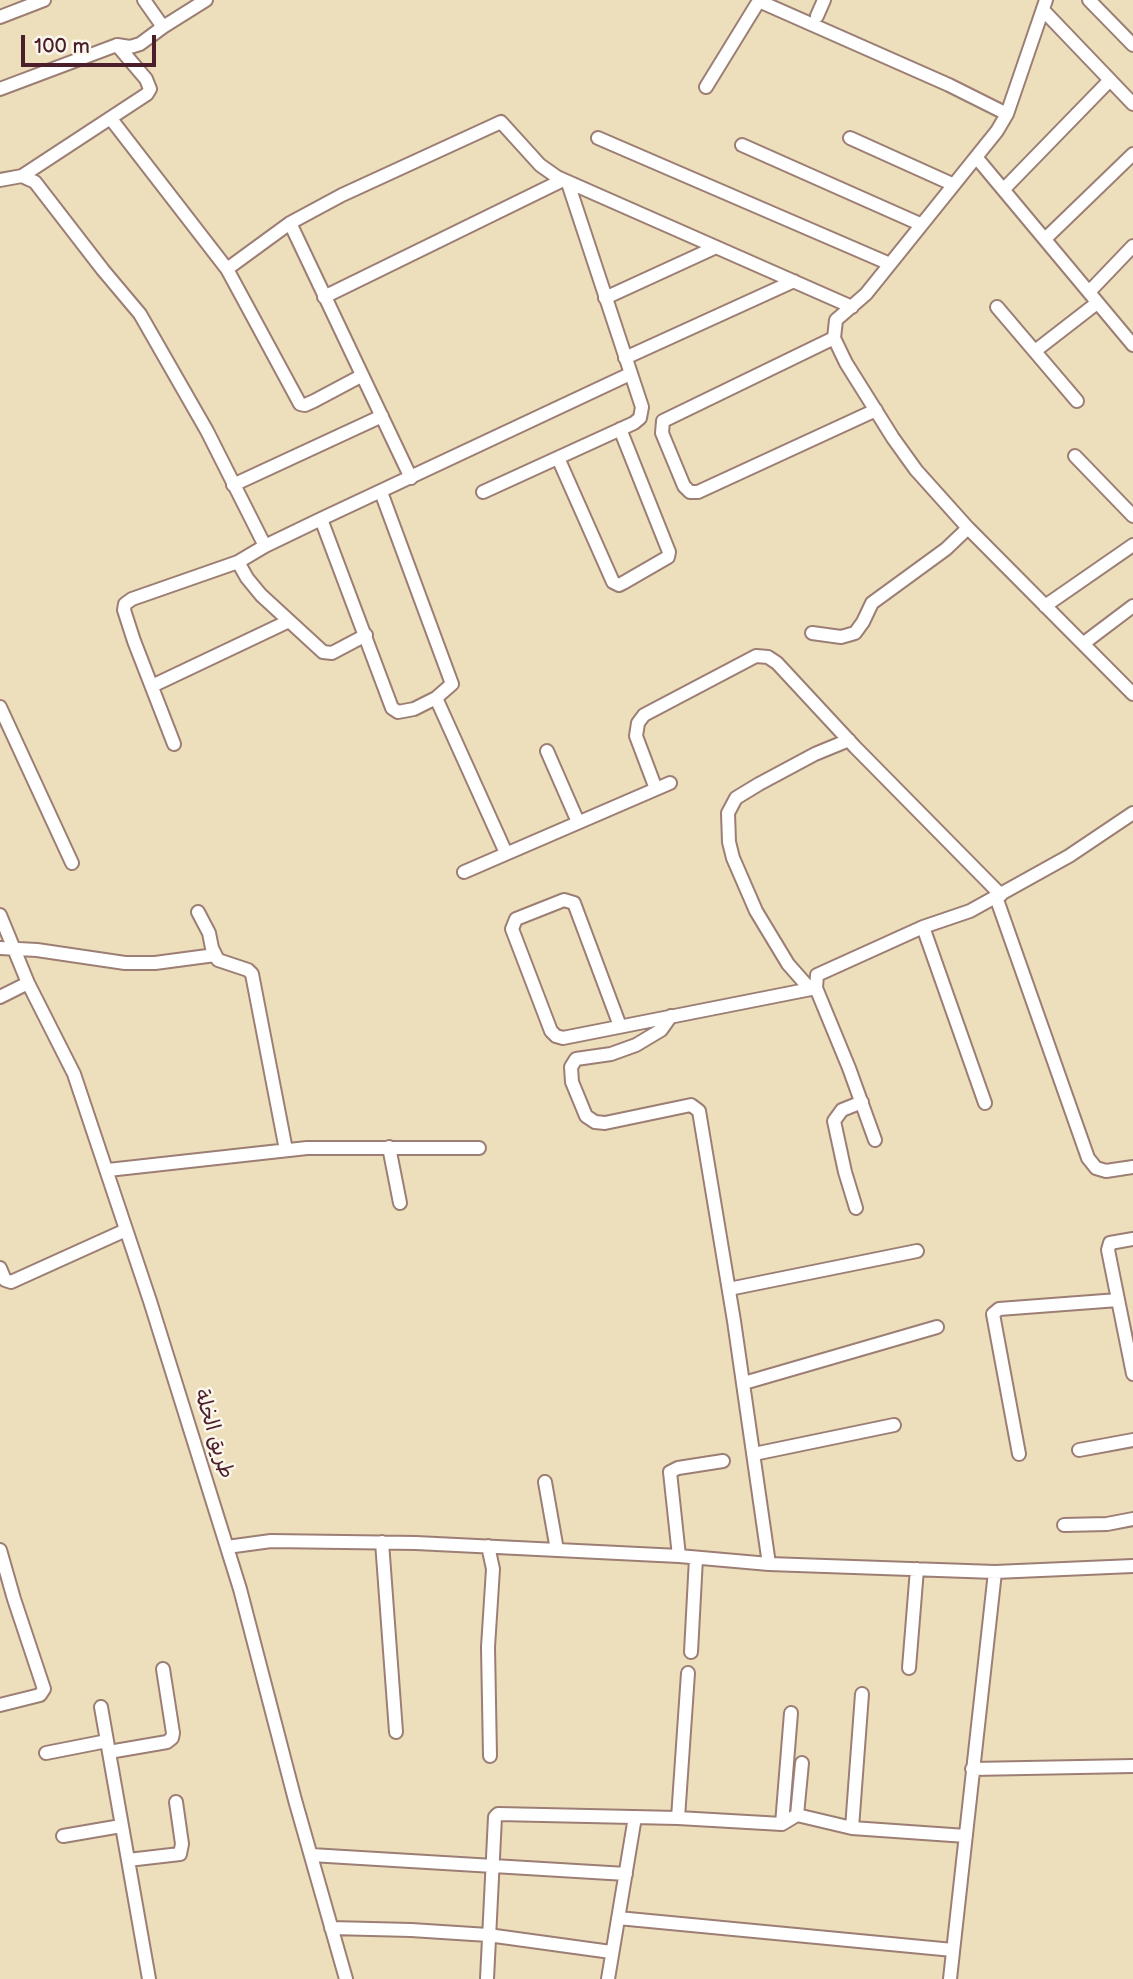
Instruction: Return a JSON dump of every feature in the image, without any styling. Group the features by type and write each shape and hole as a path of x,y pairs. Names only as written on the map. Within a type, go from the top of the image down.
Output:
{"street":[{"path":"0,17 44,0"},
{"path":"144,0 163,27"},
{"path":"0,89 117,45 130,47 140,44 206,0"},
{"path":"817,16 824,0"},
{"path":"1090,0 1133,45"},
{"path":"706,87 757,4 761,2 949,85 1007,114"},
{"path":"1133,104 1045,5 1007,114 976,157 866,294 836,320 834,338 846,363 916,470 968,528 1133,694"},
{"path":"0,180 22,176 147,94 150,89 146,79 117,45"},
{"path":"1004,189 1110,80"},
{"path":"111,118 227,269 300,404 314,401 361,376"},
{"path":"227,269 290,223 353,190 501,122 540,165 565,181 852,307"},
{"path":"598,138 890,264"},
{"path":"850,138 952,184"},
{"path":"742,145 920,224"},
{"path":"1045,239 1133,153"},
{"path":"976,157 1132,342"},
{"path":"22,176 35,182 140,314 207,431 265,546"},
{"path":"324,297 565,181"},
{"path":"483,492 620,429 639,419 641,413 642,407 565,181"},
{"path":"290,223 411,478"},
{"path":"1089,292 1133,246"},
{"path":"606,298 714,248"},
{"path":"625,358 794,281"},
{"path":"1035,351 1097,303"},
{"path":"997,307 1077,401"},
{"path":"834,338 663,421 662,433 684,486 690,492 698,492 876,410"},
{"path":"174,744 134,641 124,610 125,604 132,599 238,562 321,519 630,374"},
{"path":"233,485 382,416"},
{"path":"558,457 613,582 620,585 668,557 669,552 620,429"},
{"path":"1075,456 1133,516"},
{"path":"321,519 395,710 408,712 436,698 452,683 381,492"},
{"path":"812,632 841,637 855,633 872,603 946,549 968,528"},
{"path":"1045,606 1133,545"},
{"path":"238,562 261,595 323,652 332,653 366,635"},
{"path":"1084,643 1133,606"},
{"path":"152,686 289,621"},
{"path":"656,789 636,736 638,723 644,715 756,656 768,657 777,663 999,896 1088,1158 1097,1168 1106,1171 1133,1167"},
{"path":"436,698 506,853"},
{"path":"0,707 72,863"},
{"path":"849,740 816,754 736,798 728,813 729,842 733,858 756,911 788,964 813,988 862,1102 875,1140"},
{"path":"547,751 578,822"},
{"path":"464,872 670,783"},
{"path":"813,988 822,972 922,927 970,911 1069,856 1133,813"},
{"path":"620,1026 574,903 564,900 516,919 512,929 551,1031 563,1038 813,988"},
{"path":"198,912 209,933 215,955 222,963 248,970 252,974 286,1150"},
{"name":"طريق الخلة","path":"0,915 6,948 28,983 74,1074 108,1170 227,1547 346,1979"},
{"path":"922,927 985,1103"},
{"path":"6,948 125,963 155,963 215,955"},
{"path":"0,997 28,983"},
{"path":"671,1016 661,1030 636,1045 611,1054 576,1059 571,1068 573,1087 586,1116 595,1122 605,1123 691,1105 697,1108 744,1383 769,1564"},
{"path":"856,1208 834,1121 842,1110 862,1102"},
{"path":"389,1147 400,1203"},
{"path":"108,1170 286,1150 479,1148"},
{"path":"0,1268 5,1280 11,1282 126,1230"},
{"path":"1133,1239 1114,1242 1109,1246 1124,1302 1133,1374"},
{"path":"729,1289 917,1251"},
{"path":"1020,1454 993,1314 999,1309 1124,1302"},
{"path":"744,1383 937,1327"},
{"path":"754,1454 894,1425"},
{"path":"1079,1450 1133,1440"},
{"path":"679,1556 670,1472 678,1468 723,1461"},
{"path":"545,1482 557,1550"},
{"path":"1064,1525 1107,1524 1133,1518"},
{"path":"227,1547 271,1541 382,1542 679,1556 769,1564 995,1572 1133,1566"},
{"path":"382,1542 396,1732"},
{"path":"488,1546 493,1569 488,1647 489,1756"},
{"path":"0,1550 44,1689 40,1695 0,1705"},
{"path":"691,1652 696,1558"},
{"path":"909,1668 917,1569"},
{"path":"950,1979 995,1572"},
{"path":"46,1753 167,1742 172,1738 173,1732 163,1669"},
{"path":"678,1818 688,1673"},
{"path":"852,1828 862,1694"},
{"path":"101,1706 149,1979"},
{"path":"782,1824 791,1713"},
{"path":"797,1815 802,1763"},
{"path":"972,1769 1133,1766"},
{"path":"128,1860 180,1854 182,1844 176,1801"},
{"path":"486,1979 495,1817 498,1814 678,1818 782,1824 797,1815 852,1828 966,1836"},
{"path":"608,1979 635,1817"},
{"path":"63,1836 121,1826"},
{"path":"311,1855 626,1874"},
{"path":"618,1918 953,1950"},
{"path":"331,1928 488,1936 611,1952"}]}
